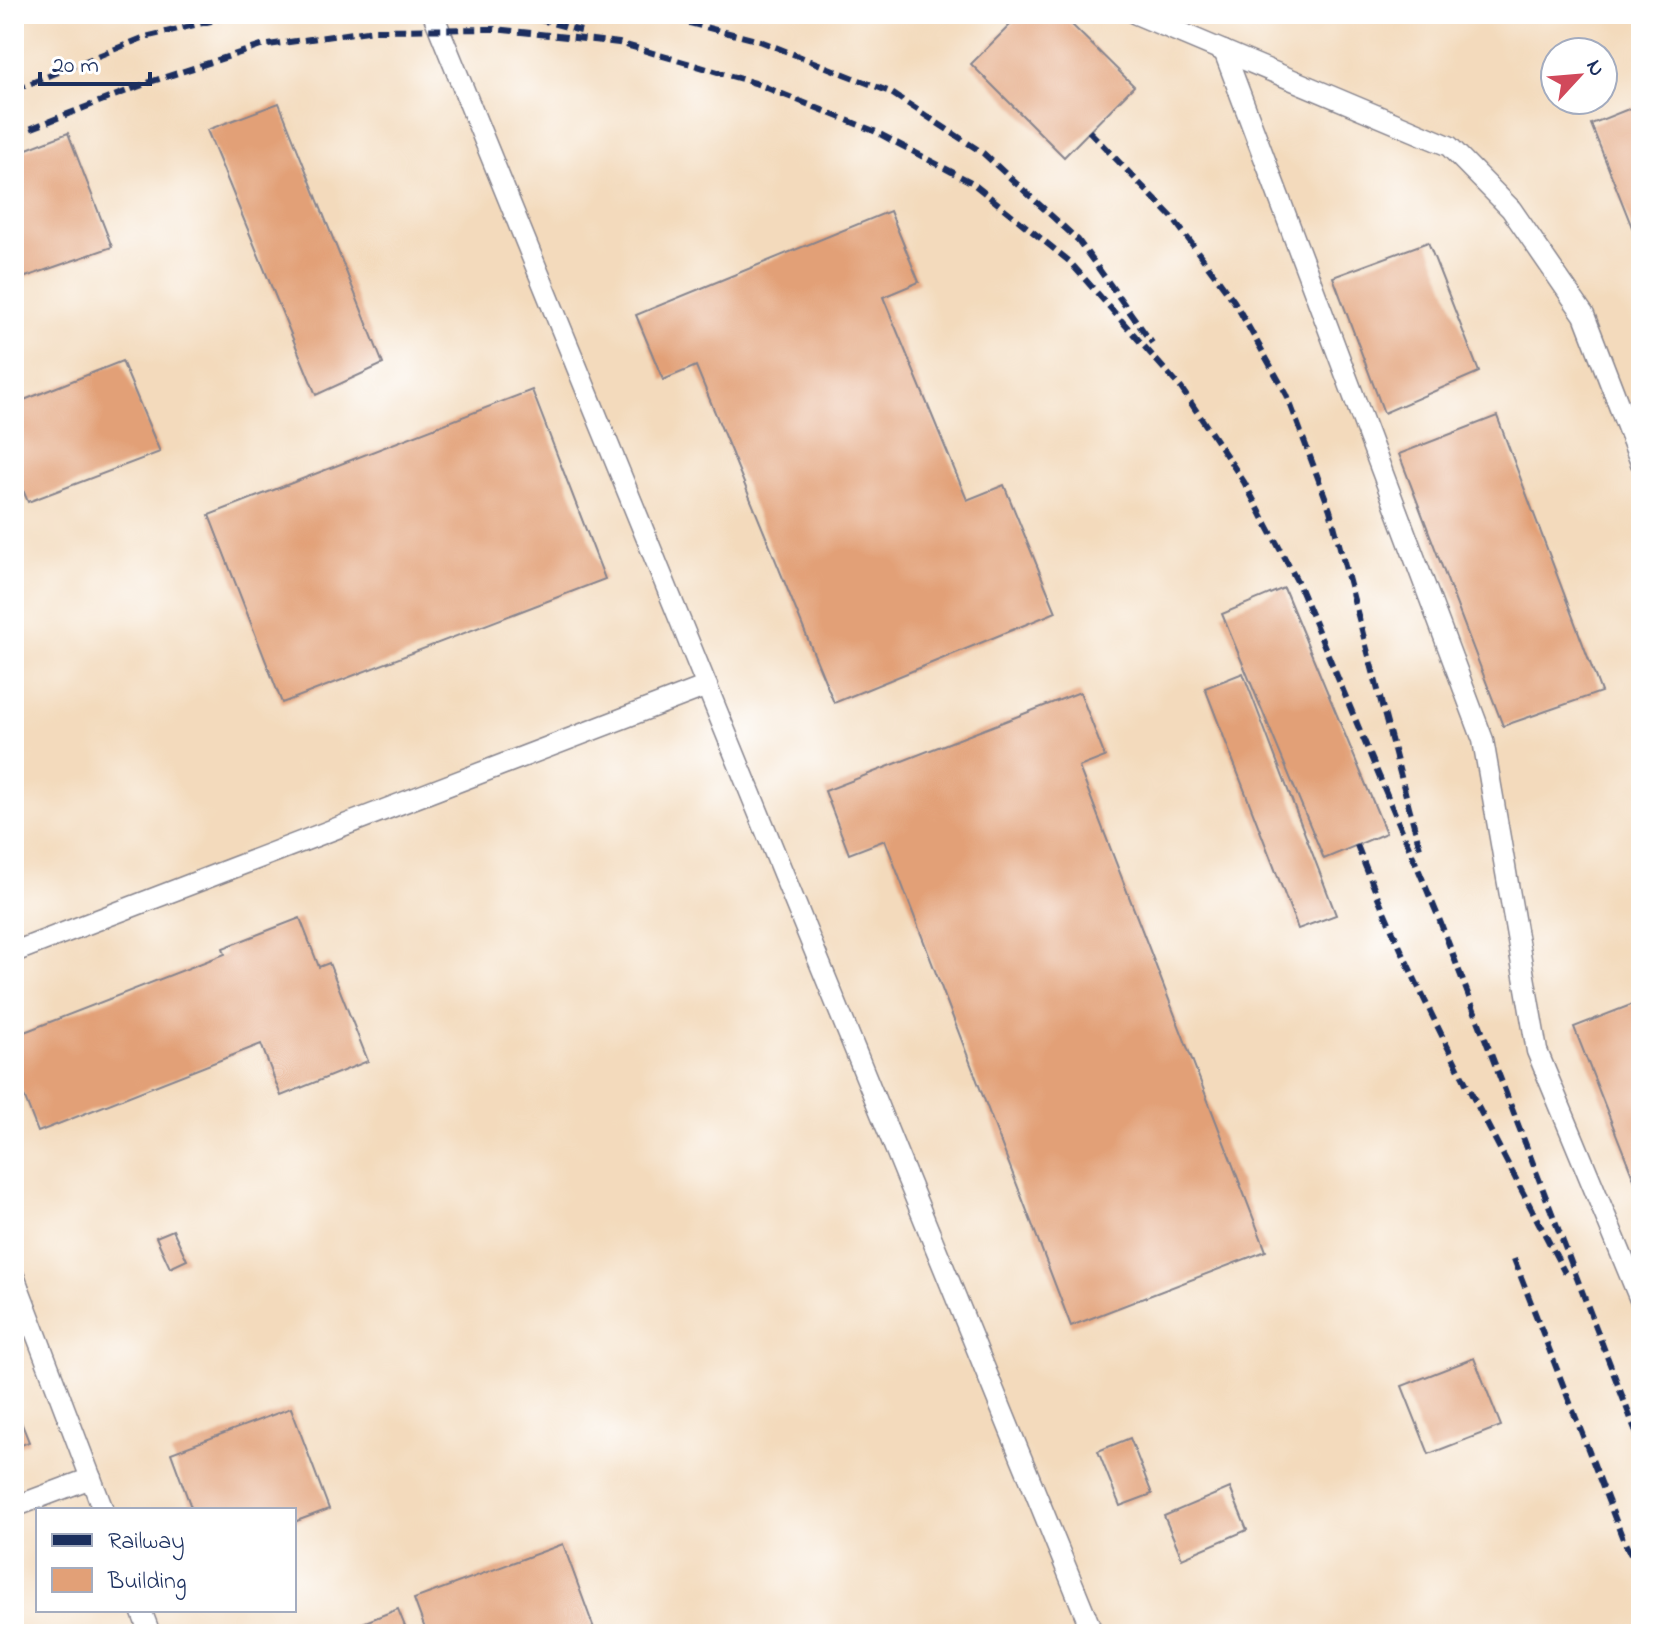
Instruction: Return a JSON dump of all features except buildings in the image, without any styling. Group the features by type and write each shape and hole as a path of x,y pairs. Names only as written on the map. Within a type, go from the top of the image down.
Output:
{"lane":[{"path":"433,14 1093,1634"},
{"path":"1136,14 1449,146 1511,209 1584,315 1641,463"},
{"path":"1224,51 1483,740 1537,1051 1641,1302"},
{"path":"14,952 707,686"},
{"path":"14,1276 102,1508"},
{"path":"14,1507 91,1478"},
{"path":"142,1612 150,1634"}],"railway":[{"path":"14,90 145,37 240,14"},
{"path":"519,14 581,31"},
{"path":"654,14 760,41 890,92 983,153 1078,240 1152,343"},
{"path":"14,135 150,82 261,46 375,30 495,29 619,43 755,83 874,131 971,182 1069,261 1181,388 1244,482 1297,581 1438,916 1641,1445"},
{"path":"1089,131 1172,217 1234,301 1287,395 1330,510 1421,852"},
{"path":"1357,845 1429,1008 1565,1273"},
{"path":"1514,1259 1623,1539 1641,1575"}]}
